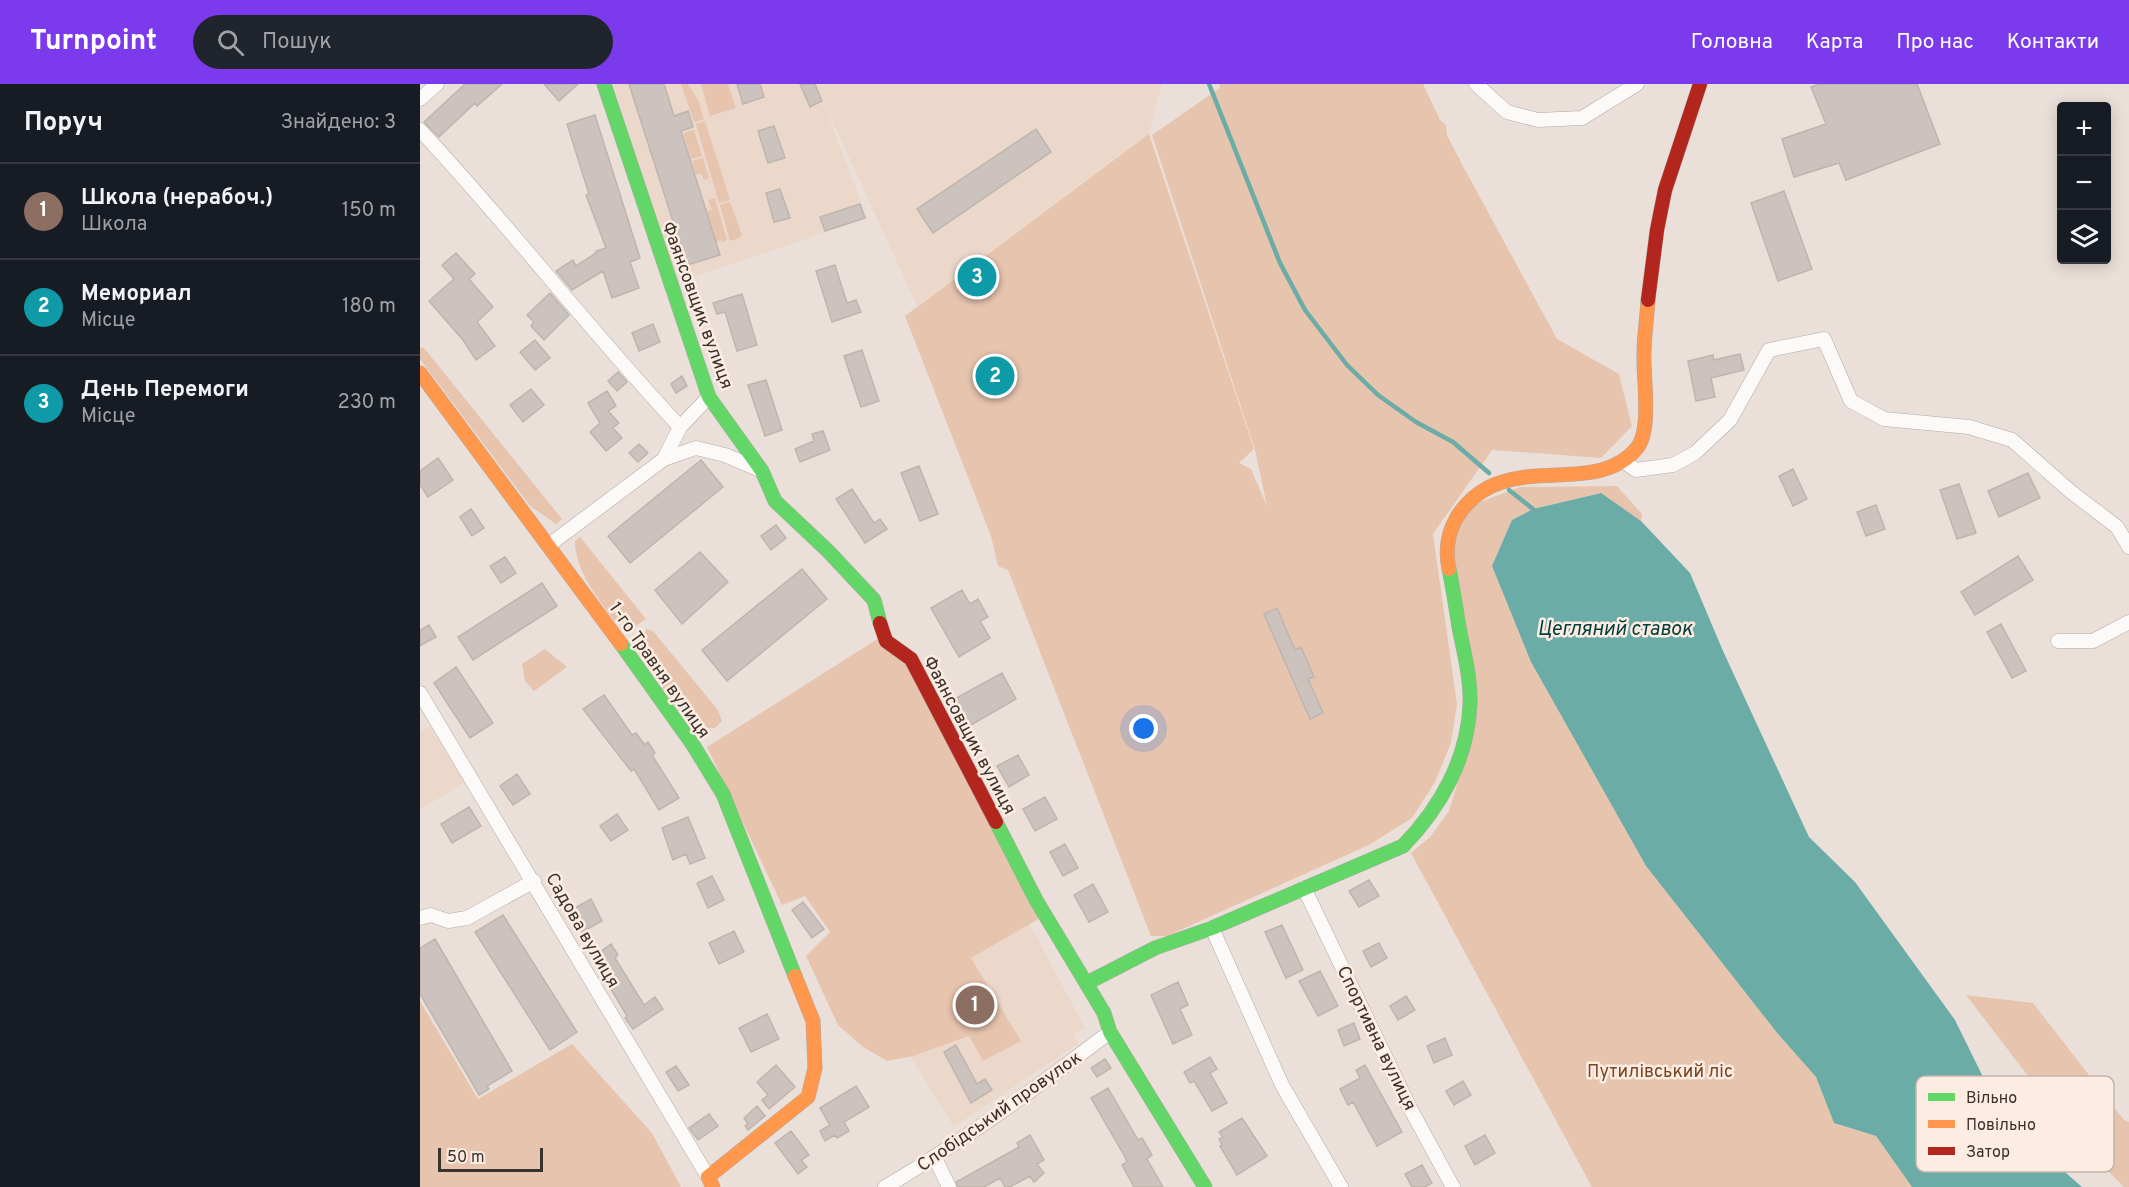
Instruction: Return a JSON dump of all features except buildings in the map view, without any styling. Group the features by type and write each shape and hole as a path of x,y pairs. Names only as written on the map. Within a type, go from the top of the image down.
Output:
{"street":[{"path":"420,99 437,84"},
{"name":"Фаянсовщик вулиця","path":"604,84 709,397 762,471 775,501 828,551 874,600 886,641 911,660 1036,900 1104,1013 1110,1032 1205,1187"},
{"path":"1476,84 1507,112 1538,120 1582,118 1637,84"},
{"path":"1087,983 1155,948 1212,928 1403,846 1426,821 1449,782 1464,745 1470,707 1468,678 1446,550 1456,517 1478,492 1506,479 1528,475 1605,470 1623,461 1638,446 1644,431 1644,361 1650,271 1666,189 1700,84"},
{"path":"420,130 508,228 635,380 680,427"},
{"path":"1623,461 1636,470 1673,465 1695,453 1730,420 1768,350 1824,339 1851,401 1884,419 1969,427 2012,440 2070,491 2117,527 2129,547"},
{"name":"1-го Травня вулиця","path":"420,373 549,544 686,736 723,794 813,1021 815,1068 808,1097 711,1182"},
{"path":"664,459 680,427 709,397"},
{"path":"549,544 664,459 696,448 724,455 762,471"},
{"path":"2058,641 2093,641 2129,622"},
{"name":"Садова вулиця","path":"420,693 534,881 711,1182"},
{"path":"420,918 431,915 448,921 467,918 534,881"},
{"name":"Спортивна вулиця","path":"1304,888 1410,1108 1453,1187"},
{"path":"1212,928 1282,1085 1341,1187"},
{"name":"Слобідський провулок","path":"885,1187 936,1158 1026,1096 1110,1032"},
{"path":"936,1158 949,1187"}],"shaded area":[{"path":"613,84 815,84 816,86 824,84 1162,84 1149,134 917,306 823,101 867,218 674,284"},
{"path":"429,726 465,782 420,810 420,732"},
{"path":"1012,891 1085,1028 1073,1034 1078,1044 954,1127 863,981"}],"green space":[{"path":"681,84 688,84 698,100 704,119 694,122"},
{"path":"701,84 728,84 736,108 710,116"},
{"path":"1219,84 1423,84 1440,120 1446,125 1447,135 1463,166 1557,339 1619,374 1632,426 1601,458 1492,450 1433,534 1457,704 1451,743 1435,782 1412,818 1369,845 1167,936 1151,936 1008,570 998,566 991,536 905,316 1149,134 1254,449 1239,463 1251,469 1267,506 1255,450 1152,135 1220,88"},
{"path":"705,121 730,200 719,203 696,124"},
{"path":"694,130 702,156 691,159 683,133"},
{"path":"703,158 709,178 704,180 701,173 696,175 692,161"},
{"path":"715,198 727,240 722,242 721,240 716,242 707,211 712,210 708,200"},
{"path":"730,202 742,235 730,241 720,205"},
{"path":"420,347 424,348 562,519 556,524 530,506 420,359"},
{"name":"Путилівський ліс","path":"1617,486 1642,514 1641,521 1600,493 1533,509 1512,520 1492,566 1531,662 1646,866 1778,1034 1816,1077 1834,1123 1876,1136 1912,1187 1592,1187 1411,853 1430,837 1449,811 1473,733 1448,553 1456,523 1480,502 1520,487"},
{"path":"580,537 646,619 636,626 614,621 583,573 575,541"},
{"path":"647,629 653,631 718,710 722,721 715,728 705,728 684,718 639,655 636,642"},
{"path":"879,638 911,660 1042,917 971,958 1021,1041 983,1061 969,1036 913,1056 887,1061 863,1047 838,1025 806,956 830,932 805,896 782,905 707,747"},
{"path":"545,649 567,667 534,691 525,681 522,664"},
{"path":"1966,995 2033,1003 2090,1076 2028,1076"},
{"path":"420,1001 478,1099 572,1044 652,1133 681,1187 420,1187"},
{"path":"2114,1107 2124,1120 2129,1122 2129,1187 2124,1187 2109,1172 2114,1172"}],"water":[{"name":"Цегляний ставок","path":"1601,493 1641,521 1690,573 1723,651 1809,837 1855,882 1955,1020 1983,1076 1916,1076 1916,1172 2065,1172 2082,1187 1912,1187 1876,1136 1834,1123 1816,1077 1778,1034 1646,866 1531,662 1492,566 1512,520 1533,509"}],"waterway":[{"path":"1209,84 1280,263 1305,310 1347,365 1378,395 1416,422 1453,442 1489,473"},
{"path":"1509,490 1533,509"}],"traffic: fast":[{"path":"604,84 709,397 762,471 775,501 828,551 874,600 880,623"},
{"path":"1087,983 1155,948 1212,928 1403,846 1429,816 1450,781 1458,763 1468,724 1470,704 1468,675 1449,569"},
{"path":"621,644 693,745 723,794 795,976"},
{"path":"996,822 1036,900 1104,1013 1110,1032 1205,1187"}],"traffic: slow":[{"path":"1449,569 1447,549 1451,530 1457,517 1476,496 1498,483 1522,478 1597,471 1619,463 1637,448 1642,440 1646,417 1644,347 1648,300"},
{"path":"420,373 621,644"},
{"path":"713,1187 708,1177 808,1097 815,1068 813,1021 795,976"}],"traffic: jam":[{"path":"1648,300 1665,190 1700,84"},
{"path":"880,623 886,641 911,659 996,822"}],"place":[{"name":"День Перемоги","path":"977,277"},
{"name":"Мемориал","path":"995,376"},
{"name":"Школа (нерабоч.)","path":"975,1005"}]}
